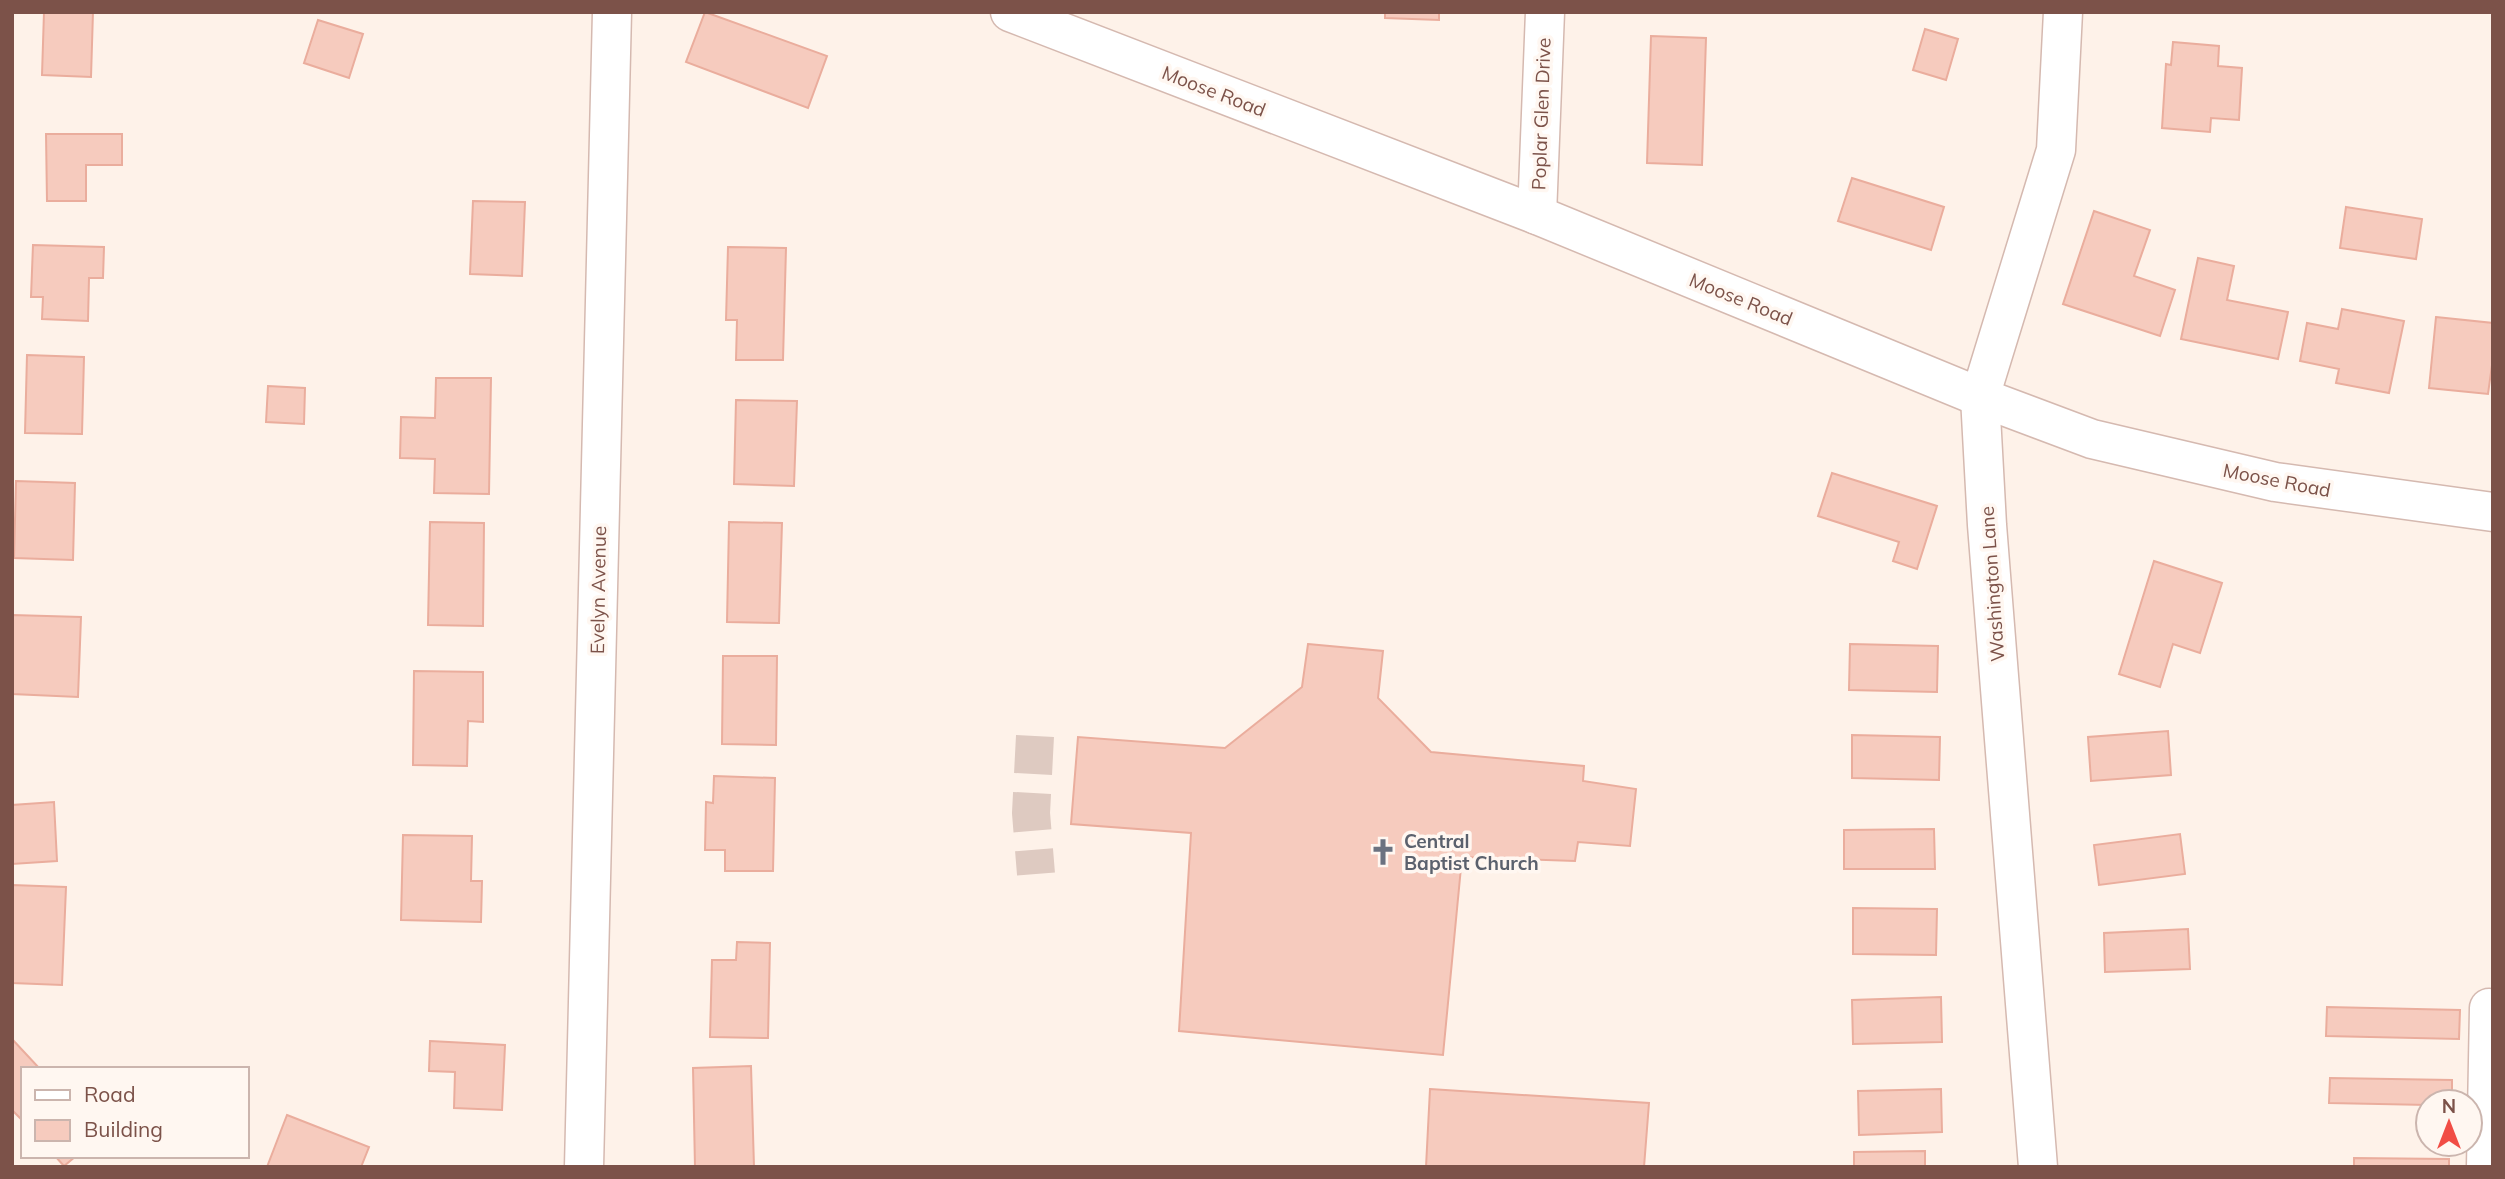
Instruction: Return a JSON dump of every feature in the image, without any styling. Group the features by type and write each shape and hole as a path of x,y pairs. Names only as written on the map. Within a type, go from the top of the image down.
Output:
{"street":[{"name":"Evelyn Avenue","path":"584,1167 612,12"},
{"name":"Moose Road","path":"1010,12 1537,215 1980,397 2092,439 2275,482 2493,512"},
{"name":"Poplar Glen Drive","path":"1537,215 1545,12"},
{"name":"Washington Lane","path":"2038,1167 1987,526 1980,397 2056,150 2063,12"},
{"path":"2486,1167 2489,1008"}],"building":[{"path":"44,12 93,12 91,77 42,75"},
{"path":"705,12 827,56 808,108 686,62"},
{"path":"1385,12 1439,12 1439,20 1385,18"},
{"path":"318,20 363,34 349,78 304,63"},
{"path":"1925,29 1958,39 1946,80 1913,70"},
{"path":"1651,36 1706,38 1702,165 1647,163"},
{"path":"2173,42 2219,46 2218,66 2242,68 2239,120 2211,118 2210,132 2162,128 2166,64 2171,65"},
{"path":"46,134 122,134 122,165 86,165 86,201 47,201"},
{"path":"1852,178 1944,207 1931,250 1838,221"},
{"path":"473,201 525,202 522,276 470,274"},
{"path":"2346,207 2422,219 2416,259 2340,248"},
{"path":"2094,211 2150,230 2134,276 2175,290 2160,336 2063,304"},
{"path":"33,245 104,247 103,278 89,278 88,321 42,319 43,297 31,297"},
{"path":"728,247 786,248 783,360 736,360 737,320 726,320"},
{"path":"2198,258 2234,266 2227,300 2288,312 2278,359 2181,339"},
{"path":"2342,309 2404,321 2389,393 2336,383 2339,369 2300,361 2307,323 2338,329"},
{"path":"2436,317 2493,323 2493,358 2488,394 2429,388"},
{"path":"27,355 84,357 82,434 25,433"},
{"path":"436,378 491,378 489,494 434,493 435,459 400,458 401,417 435,418"},
{"path":"268,386 305,388 304,424 266,422"},
{"path":"736,400 797,401 794,486 734,484"},
{"path":"1832,473 1937,506 1917,569 1893,561 1899,542 1818,516"},
{"path":"16,481 75,483 73,560 14,558"},
{"path":"430,522 484,523 483,626 428,625"},
{"path":"729,522 782,523 779,623 727,622"},
{"path":"2154,561 2222,583 2200,653 2173,644 2160,687 2119,674"},
{"path":"12,615 81,617 78,697 12,694"},
{"name":"Central Baptist Church","path":"1308,644 1383,651 1378,698 1431,752 1584,766 1583,781 1636,789 1630,846 1578,842 1575,861 1462,857 1443,1055 1179,1031 1191,833 1071,824 1078,737 1225,748 1302,687"},
{"path":"1850,644 1938,646 1937,692 1849,690"},
{"path":"723,656 777,656 776,745 722,744"},
{"path":"414,671 483,672 483,722 468,721 467,766 413,765"},
{"path":"2168,731 2171,775 2091,781 2088,737"},
{"path":"1852,735 1940,737 1939,780 1852,778"},
{"path":"714,776 775,778 773,871 725,871 725,850 705,850 706,802 713,803"},
{"path":"54,802 57,861 12,864 12,805"},
{"path":"1934,829 1935,869 1844,869 1844,830"},
{"path":"2180,834 2185,874 2099,885 2094,845"},
{"path":"403,835 472,836 471,881 482,881 481,922 401,920"},
{"path":"12,885 66,887 62,985 12,983"},
{"path":"1853,908 1937,909 1936,955 1853,954"},
{"path":"2188,929 2190,969 2105,972 2104,933"},
{"path":"737,942 770,943 768,1038 710,1037 712,960 736,960"},
{"path":"1941,997 1942,1042 1853,1044 1852,1000"},
{"path":"2327,1007 2460,1010 2459,1039 2326,1036"},
{"path":"12,1039 38,1067 21,1067 21,1119 12,1110"},
{"path":"430,1041 505,1045 502,1110 454,1108 455,1072 429,1071"},
{"path":"751,1066 754,1167 695,1167 693,1068"},
{"path":"2330,1078 2452,1080 2452,1088 2414,1088 2414,1105 2329,1103"},
{"path":"1430,1089 1649,1103 1644,1167 1426,1167"},
{"path":"1941,1089 1942,1132 1859,1135 1858,1091"},
{"path":"287,1115 369,1147 361,1167 267,1167"},
{"path":"1925,1151 1925,1167 1854,1167 1854,1152"},
{"path":"57,1158 74,1158 64,1166"},
{"path":"2354,1158 2449,1159 2449,1167 2354,1167"}],"tunnel":[{"path":"1035,736 1031,813 1036,874"}],"place":[{"name":"Central Baptist Church","path":"1383,852"}]}
